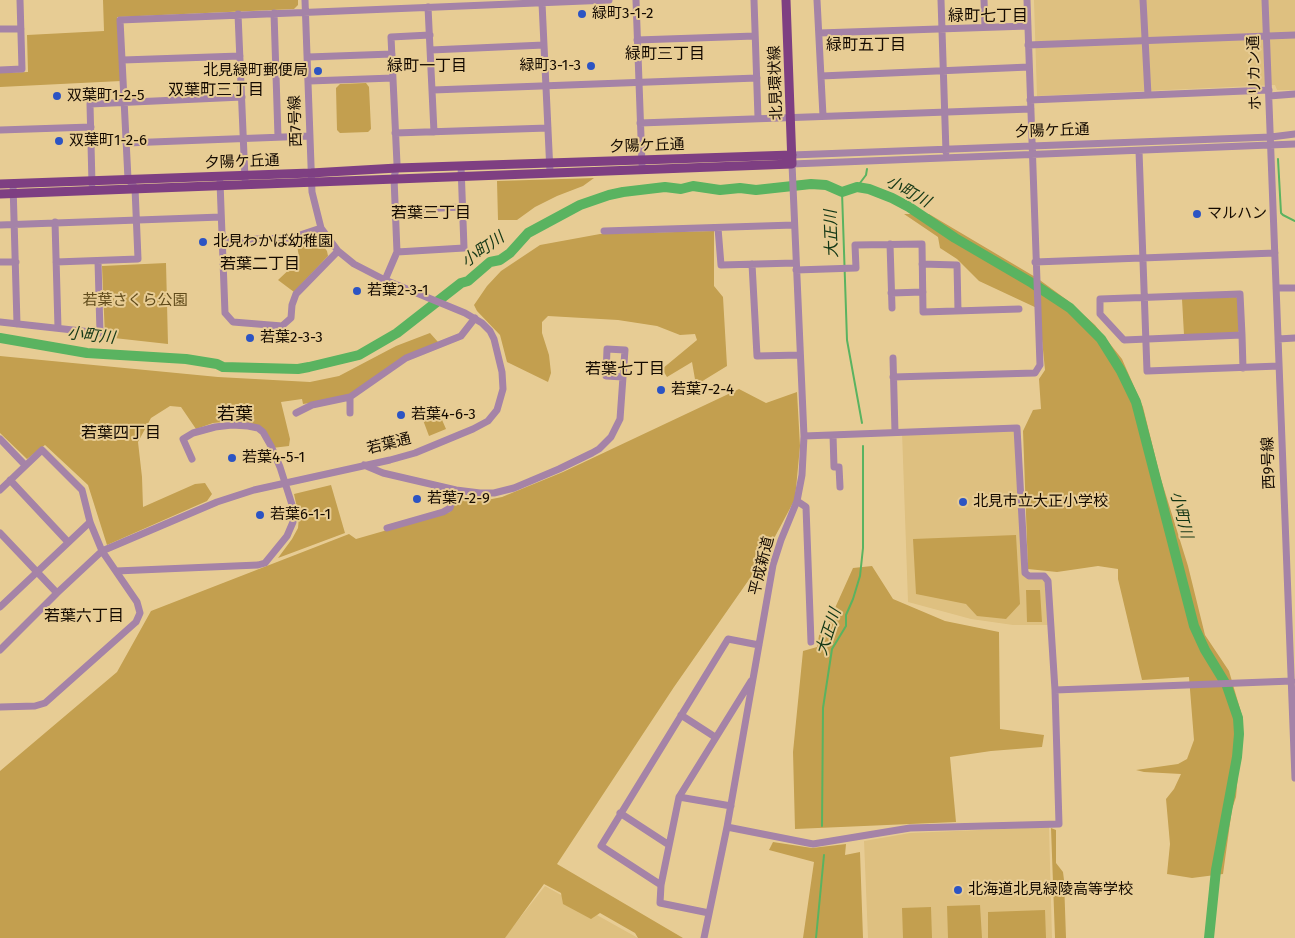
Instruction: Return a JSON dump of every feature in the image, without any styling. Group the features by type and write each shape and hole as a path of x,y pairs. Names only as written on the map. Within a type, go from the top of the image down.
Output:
{"main road":[{"name":"北見環状線","path":"786,0 792,160"},
{"name":"夕陽ケ丘通","path":"312,177 397,168 550,163 642,164 792,160"},
{"name":"夕陽ケ丘通","path":"92,185 135,188 220,181 312,177 394,178 462,176 550,172 642,164"},
{"name":"夕陽ケ丘通","path":"0,194 13,189 92,185 128,180 220,181"},
{"name":"夕陽ケ丘通","path":"0,184 13,189"}],"street":[{"path":"0,70 22,69 20,0"},
{"name":"西7号線","path":"305,0 312,177"},
{"path":"56,262 138,259 135,188 128,180 120,20 610,0"},
{"path":"636,0 642,164"},
{"path":"754,0 758,118"},
{"path":"817,0 823,116"},
{"path":"940,0 946,157"},
{"path":"984,0 985,27"},
{"path":"893,377 1035,373 1040,365 1026,0"},
{"path":"1143,0 1148,95"},
{"name":"ホリカン通","path":"1265,0 1271,146"},
{"path":"542,3 550,172"},
{"path":"428,7 434,132"},
{"path":"274,13 278,137"},
{"path":"238,14 245,180"},
{"path":"819,33 1028,26"},
{"path":"0,29 21,29"},
{"path":"385,280 397,252 394,178 397,168 391,37 430,35"},
{"path":"1028,45 1295,35"},
{"path":"637,40 755,36"},
{"path":"431,50 544,45"},
{"path":"308,57 392,54"},
{"path":"123,60 240,56"},
{"path":"821,76 1029,67"},
{"path":"309,81 393,78"},
{"path":"433,90 756,78"},
{"path":"1030,100 1148,95 1295,94"},
{"path":"92,185 90,104 242,97"},
{"path":"640,123 1031,109"},
{"path":"0,130 91,127"},
{"path":"396,133 548,128"},
{"name":"夕陽ケ丘通","path":"792,160 946,148 1271,137 1295,134"},
{"path":"126,143 310,136"},
{"name":"夕陽ケ丘通","path":"792,160 1139,151 1295,144"},
{"name":"西9号線","path":"1271,146 1295,778"},
{"path":"1139,151 1147,371 1279,366"},
{"name":"平成新道","path":"704,938 731,806 773,565 797,501 802,475 804,436 792,160"},
{"path":"397,252 464,248 461,166"},
{"name":"若葉通","path":"0,650 102,551 217,502 286,483 415,453 473,430 488,421 497,410 504,389 502,372 494,339 490,331 475,318 385,280 354,264 338,250 321,228 313,197 312,177"},
{"path":"220,181 224,313 233,322 282,326 290,318 296,294 338,250"},
{"path":"13,189 18,324"},
{"path":"396,210 463,208"},
{"path":"0,224 221,218"},
{"path":"55,222 58,328"},
{"path":"604,231 794,224"},
{"path":"222,240 291,238 321,228"},
{"path":"718,228 721,265 752,264 838,269 856,268 855,245 922,244 923,312 1019,309"},
{"path":"890,244 892,308"},
{"path":"1035,262 1275,254"},
{"path":"0,322 100,333 98,261"},
{"path":"0,262 16,262"},
{"path":"752,264 758,356 800,354"},
{"path":"922,264 957,265 958,311"},
{"path":"1276,288 1295,288"},
{"path":"891,292 922,292"},
{"path":"1242,335 1124,340 1100,314 1100,299 1240,294 1242,335 1243,368"},
{"path":"296,413 312,405 350,396 406,358 461,336 475,318"},
{"path":"1278,339 1295,338"},
{"path":"364,465 383,474 456,490 480,493 507,490 559,470 599,449 611,437 619,422 623,377 625,350 607,349 606,376 623,377"},
{"path":"893,358 895,432"},
{"path":"350,396 350,412"},
{"path":"116,571 258,566 265,562 287,536 293,522 294,511 286,483 263,432 253,427 232,425 193,433 183,439 192,459"},
{"path":"727,827 813,844 910,828 1059,824 1055,690 1048,581 1044,576 1029,576 1025,573 1017,428 804,436"},
{"path":"832,435 834,467 839,467 840,486"},
{"path":"0,438 25,465"},
{"path":"0,490 42,450 82,490 90,522 102,551 137,602 140,613 136,622 45,703 35,706 0,707"},
{"path":"10,480 68,542"},
{"path":"387,528 443,512 450,508 456,490"},
{"path":"797,501 806,508 811,642"},
{"path":"2,602 90,522"},
{"path":"0,533 57,593"},
{"path":"662,885 601,846 728,640 759,645"},
{"path":"709,913 660,903 669,845 679,797 753,679"},
{"path":"1055,690 1292,680"},
{"path":"681,715 715,737"},
{"path":"679,797 731,806"},
{"path":"620,814 669,845"}],"shaded area":[{"path":"1034,0 1295,0 1295,90 1277,90 1275,85 1037,96"},
{"name":"北見市立大正小学校","path":"1017,428 1025,573 1044,576 1052,625 1013,625 971,619 908,602 902,432"},
{"name":"北海道北見緑陵高等学校","path":"1049,827 1052,938 868,938 864,841 910,833"},
{"path":"545,886 638,938 504,938"}],"green space":[{"path":"103,0 298,0 298,5 294,9 117,17 121,81 0,87 0,73 28,72 27,35 104,31"},
{"path":"366,83 369,87 371,129 368,132 340,133 337,130 336,88 340,84"},
{"path":"594,178 583,186 535,207 517,220 498,220 497,181"},
{"path":"904,214 929,214 1037,278 1067,300 1095,325 1122,359 1143,407 1160,476 1188,566 1205,635 1229,671 1243,719 1236,797 1232,809 1223,874 1192,878 1167,874 1170,844 1166,799 1174,789 1181,774 1136,770 1178,764 1187,759 1194,740 1189,677 1142,680 1118,579 1118,569 1098,566 1057,572 1028,569 1023,431 1033,410 1041,409 1039,379 1045,370 1039,309 979,281 957,259 940,248 938,237"},
{"path":"714,231 714,286 723,297 727,366 696,385 692,362 667,377 662,369 697,340 695,334 680,335 657,326 618,320 548,316 542,322 542,333 549,355 551,373 548,382 507,362 500,335 477,311 474,305 487,286 501,271 540,245 600,234"},
{"path":"315,236 327,251 328,256 294,292 278,280 294,265 299,257 296,239"},
{"name":"若葉さくら公園","path":"166,263 168,344 105,337 102,266"},
{"path":"1236,297 1239,299 1240,330 1237,333 1184,335 1182,299"},
{"path":"430,333 438,342 348,396 303,404 302,399 281,402 290,439 289,446 272,448 269,437 251,423 233,421 213,423 196,429 181,407 170,406 151,418 138,442 143,507 195,484 205,483 212,494 207,501 107,545 88,485 45,445 27,459 0,433 0,356 218,377 310,382 339,376 396,346"},
{"path":"739,389 766,403 797,392 800,446 795,499 762,561 674,687 557,864 683,938 638,938 635,933 600,913 591,919 563,904 561,893 544,884 505,938 0,938 0,771 117,672 151,611 349,534 356,539 450,512 457,495 471,499 487,500 502,497 563,472"},
{"path":"439,413 446,429 429,436 423,420"},
{"path":"331,485 345,533 278,558 298,528 299,517 294,494"},
{"path":"1016,535 1020,604 1006,619 977,616 966,604 916,594 913,539"},
{"path":"872,566 893,599 945,621 999,632 1000,729 1044,735 1042,747 991,751 950,757 956,822 795,829 793,752 803,651 817,647 820,630 826,628 853,568"},
{"path":"1026,590 1040,590 1042,622 1027,622"},
{"path":"1051,828 1056,830 1056,863 1063,872 1066,938 1055,938"},
{"path":"773,842 812,848 846,844 845,855 860,852 863,938 803,938 814,862 769,850"},
{"path":"980,905 982,938 948,938 947,906"},
{"path":"931,907 932,938 903,938 902,908"},
{"path":"1045,910 1046,938 988,938 988,912"}],"waterway":[{"path":"1278,159 1281,213 1295,221"},
{"path":"857,187 866,175 867,169"},
{"name":"小町川","path":"0,338 87,353 186,359 217,364 223,367 298,369 359,355 397,333 461,283 468,281 490,262 500,260 510,253 528,233 580,205 609,195 665,187 681,189 693,186 720,190 740,188 756,190 811,184 826,185 842,192 857,187 869,189 892,198 1070,308 1101,339 1121,371 1136,402 1194,626 1205,650 1227,686 1238,718 1237,757 1216,870 1209,938"},
{"name":"大正川","path":"842,192 847,340 862,423"},
{"name":"大正川","path":"822,826 823,708 832,649 846,626 846,615 860,576 863,548 863,446"},
{"name":"大正川","path":"816,938 824,855"}],"place":[{"name":"緑町3-1-2","path":"582,14"},
{"name":"緑町3-1-3","path":"591,66"},
{"name":"北見緑町郵便局","path":"318,71"},
{"name":"双葉町1-2-5","path":"57,96"},
{"name":"双葉町1-2-6","path":"59,141"},
{"name":"マルハン","path":"1197,214"},
{"name":"北見わかば幼稚園","path":"203,242"},
{"name":"若葉2-3-1","path":"357,291"},
{"name":"若葉2-3-3","path":"250,338"},
{"name":"若葉7-2-4","path":"661,390"},
{"name":"若葉4-6-3","path":"401,415"},
{"name":"若葉4-5-1","path":"232,458"},
{"name":"若葉7-2-9","path":"417,499"},
{"name":"北見市立大正小学校","path":"963,502"},
{"name":"若葉6-1-1","path":"260,515"},
{"name":"北海道北見緑陵高等学校","path":"958,890"}],"district":[{"name":"緑町七丁目","path":"988,17"},
{"name":"緑町五丁目","path":"866,46"},
{"name":"緑町三丁目","path":"665,55"},
{"name":"緑町一丁目","path":"427,67"},
{"name":"双葉町三丁目","path":"216,91"},
{"name":"若葉三丁目","path":"431,214"},
{"name":"若葉二丁目","path":"260,265"},
{"name":"若葉七丁目","path":"625,370"},
{"name":"若葉","path":"235,415"},
{"name":"若葉四丁目","path":"121,434"},
{"name":"若葉六丁目","path":"84,617"}]}
